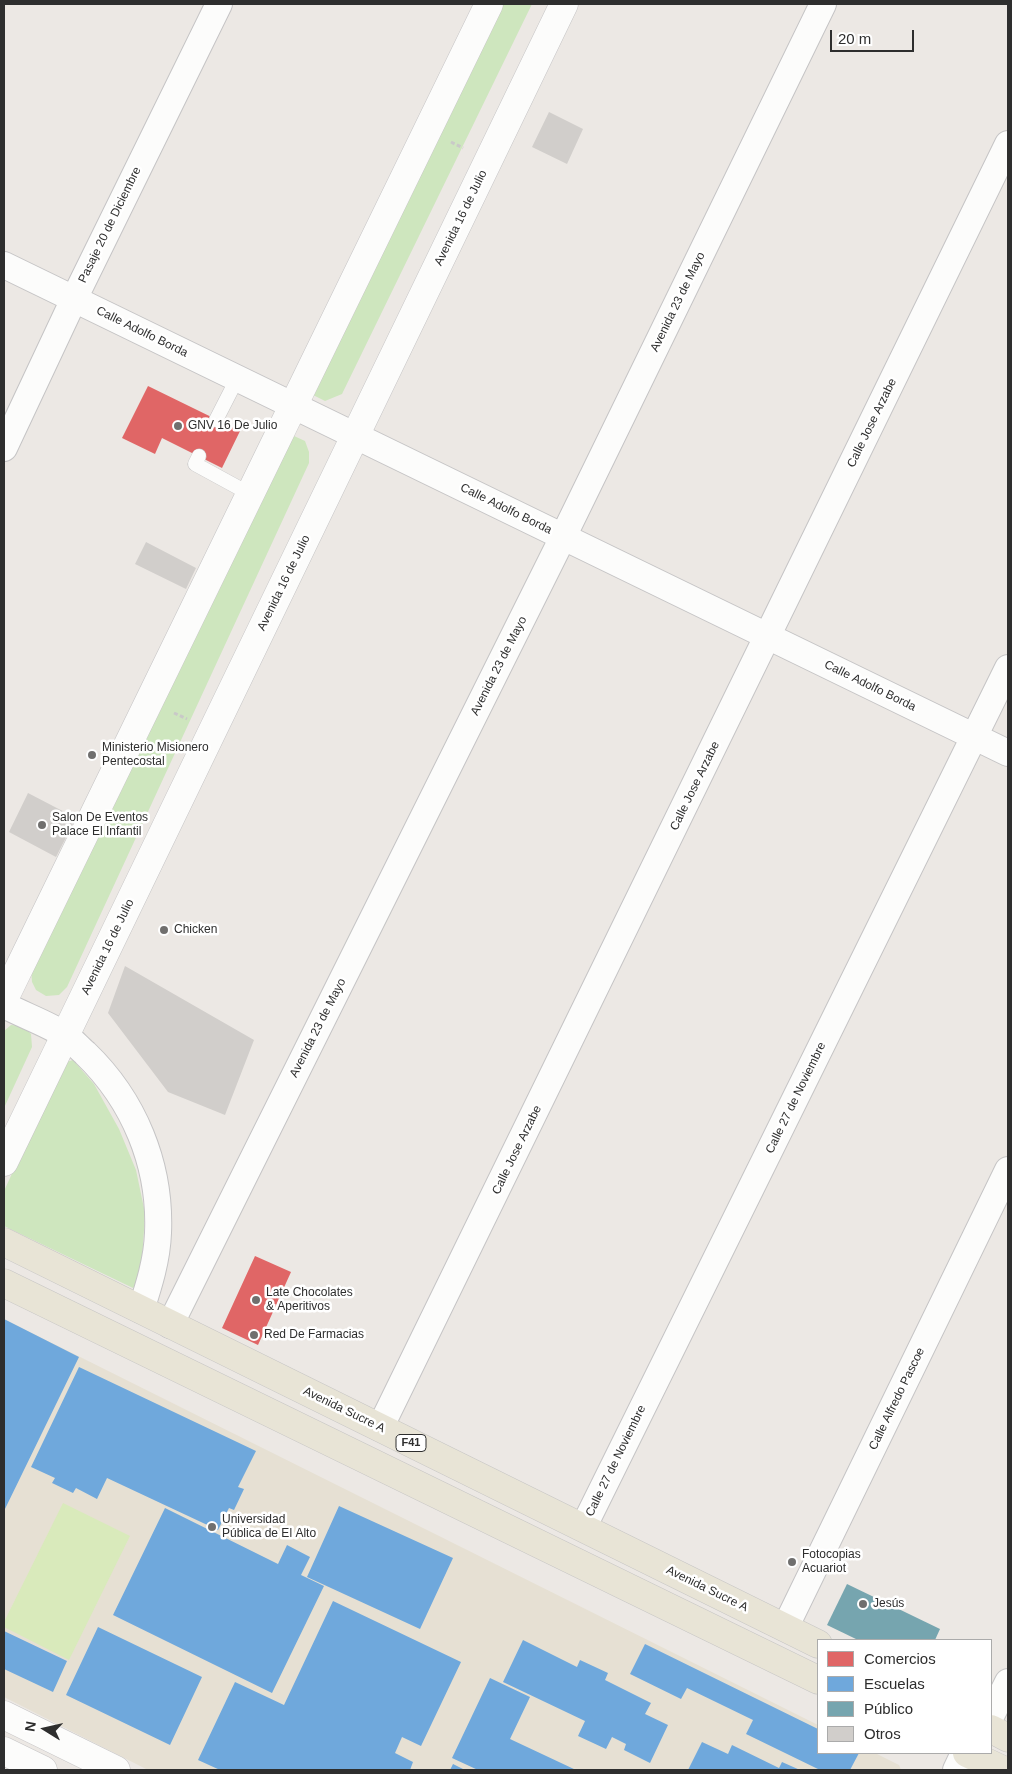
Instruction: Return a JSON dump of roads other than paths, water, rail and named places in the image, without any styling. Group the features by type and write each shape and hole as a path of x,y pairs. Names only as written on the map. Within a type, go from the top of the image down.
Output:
{"main road":[{"path":"4,999 489,4"},
{"name":"Avenida 16 de Julio","path":"4,1162 564,4"},
{"name":"Avenida Sucre A","path":"4,1242 817,1644"},
{"path":"4,1283 817,1680"},
{"path":"4,1715 116,1770"},
{"path":"992,1730 1008,1738"},
{"path":"4,1751 43,1770"},
{"path":"968,1754 1003,1770"}],"street":[{"name":"Pasaje 20 de Diciembre","path":"4,448 74,299 219,4"},
{"name":"Avenida 23 de Mayo","path":"170,1324 563,537 823,4"},
{"name":"Calle Jose Arzabe","path":"380,1428 1008,144"},
{"name":"Calle Adolfo Borda","path":"4,265 1008,754"},
{"name":"Calle 27 de Noviembre","path":"582,1528 1008,668"},
{"path":"4,1005 65,1035 99,1066 129,1108 140,1132 155,1182 158,1208 158,1234 153,1268 140,1310"},
{"name":"Calle Alfredo Pascoe","path":"785,1628 1008,1170"},
{"path":"992,1714 1008,1682"},
{"path":"956,1770 965,1754"}],"lane":[{"path":"216,420 237,379"},
{"path":"199,456 194,464 250,494"}],"place":[{"name":"GNV 16 De Julio","path":"178,426"},
{"name":"Ministerio Misionero Pentecostal","path":"92,755"},
{"name":"Salon De Eventos Palace El Infantil","path":"42,825"},
{"name":"Chicken","path":"164,930"},
{"name":"Late Chocolates & Aperitivos","path":"256,1300"},
{"name":"Red De Farmacias","path":"254,1335"},
{"name":"Universidad Pública de El Alto","path":"212,1527"},
{"name":"Fotocopias Acuariot","path":"792,1562"},
{"name":"Jesús","path":"863,1604"}]}
